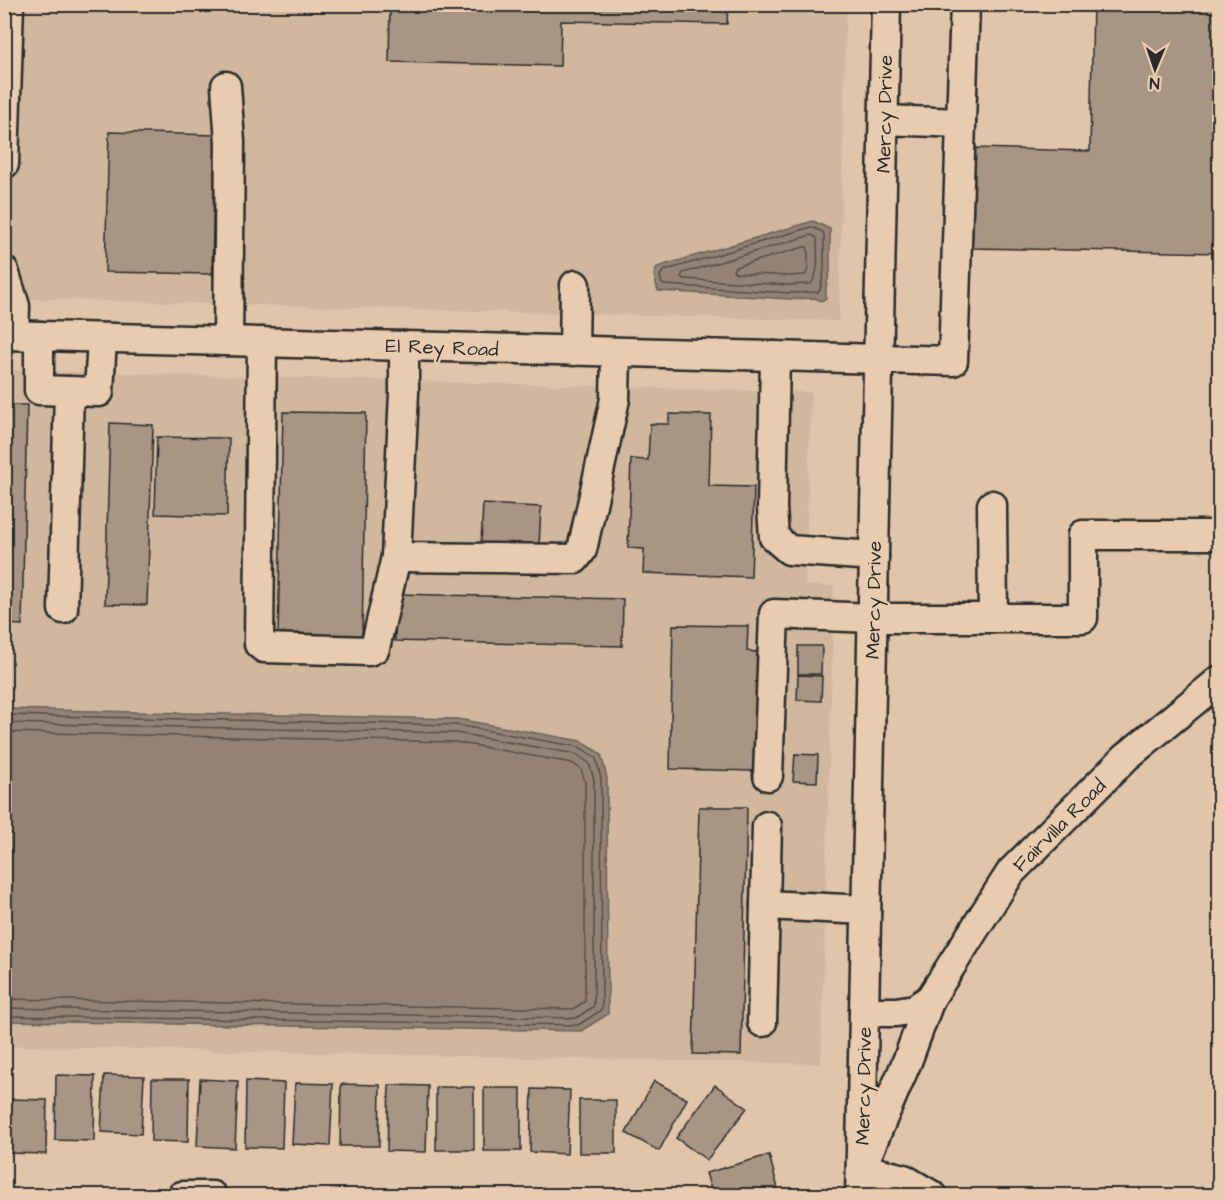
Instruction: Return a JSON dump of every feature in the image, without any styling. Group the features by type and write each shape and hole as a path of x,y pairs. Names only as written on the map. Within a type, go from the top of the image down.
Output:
{"street":[{"path":"4,164 9,4"},
{"name":"Mercy Drive","path":"861,1182 886,4"},
{"path":"884,120 961,123 965,4"},
{"path":"226,86 230,141 228,341"},
{"name":"El Rey Road","path":"19,335 953,361 961,123"},
{"path":"4,271 15,306 19,335 39,390 99,392 102,338"},
{"path":"574,351 575,285"},
{"path":"262,342 259,644 264,648 369,651 375,648 396,557 404,346"},
{"path":"396,557 575,559 582,550 615,399 616,352"},
{"path":"775,356 772,508 774,537 789,550 874,556"},
{"path":"63,609 69,391"},
{"path":"992,505 993,618"},
{"path":"768,776 774,614 873,618 1083,618 1083,535 1220,535"},
{"name":"Fairvilla Road","path":"861,1182 930,999 1011,872 1126,757 1220,680"},
{"path":"762,1022 767,826"},
{"path":"765,905 866,910"},
{"path":"864,1012 896,1012 915,1009 930,999"},
{"path":"861,1182 904,1179 933,1196"},
{"path":"182,1196 183,1194 212,1196"}],"shaded area":[{"path":"5,5 846,5 839,321 5,298"},
{"path":"5,370 811,392 805,585 834,586 821,1064 5,1046"}],"water":[{"path":"813,221 830,229 830,272 826,298 821,301 815,298 790,299 658,291 654,275 657,267"},
{"path":"5,709 457,719 581,741 601,754 607,778 608,1014 581,1031 5,1021"}],"building":[{"path":"390,4 728,4 727,24 561,21 560,66 389,62"},
{"path":"1093,4 1220,4 1220,253 972,248 974,148 1090,151"},
{"path":"109,132 215,135 212,274 105,272"},
{"path":"4,405 27,405 22,625 4,624"},
{"path":"283,412 366,413 362,639 278,638"},
{"path":"669,414 711,415 709,486 754,487 751,577 643,573 644,549 628,548 631,459 648,460 650,424 669,424"},
{"path":"110,423 153,425 147,605 105,604"},
{"path":"157,437 229,438 227,516 155,514"},
{"path":"483,504 541,507 539,546 481,543"},
{"path":"396,594 623,599 622,646 395,641"},
{"path":"673,625 748,626 747,651 757,652 755,771 670,769"},
{"path":"798,646 822,646 821,674 798,674"},
{"path":"798,675 822,676 821,701 797,700"},
{"path":"795,754 818,755 817,782 793,781"},
{"path":"699,807 747,807 741,1055 693,1054"},
{"path":"56,1075 95,1076 94,1141 55,1140"},
{"path":"104,1075 144,1076 141,1134 101,1132"},
{"path":"152,1079 189,1079 188,1142 151,1141"},
{"path":"200,1079 238,1081 235,1148 197,1146"},
{"path":"246,1081 284,1083 282,1148 245,1147"},
{"path":"654,1081 687,1099 659,1151 626,1133"},
{"path":"295,1083 333,1084 330,1146 292,1144"},
{"path":"341,1084 380,1085 379,1146 340,1146"},
{"path":"389,1085 428,1086 426,1152 387,1151"},
{"path":"715,1085 747,1108 707,1160 676,1138"},
{"path":"436,1087 474,1087 474,1150 436,1150"},
{"path":"484,1088 521,1088 521,1151 484,1151"},
{"path":"532,1089 570,1090 567,1154 530,1152"},
{"path":"9,1099 47,1100 46,1154 7,1153"},
{"path":"579,1100 616,1100 616,1153 579,1153"},
{"path":"769,1155 779,1192 766,1196 713,1196 706,1173"}]}
